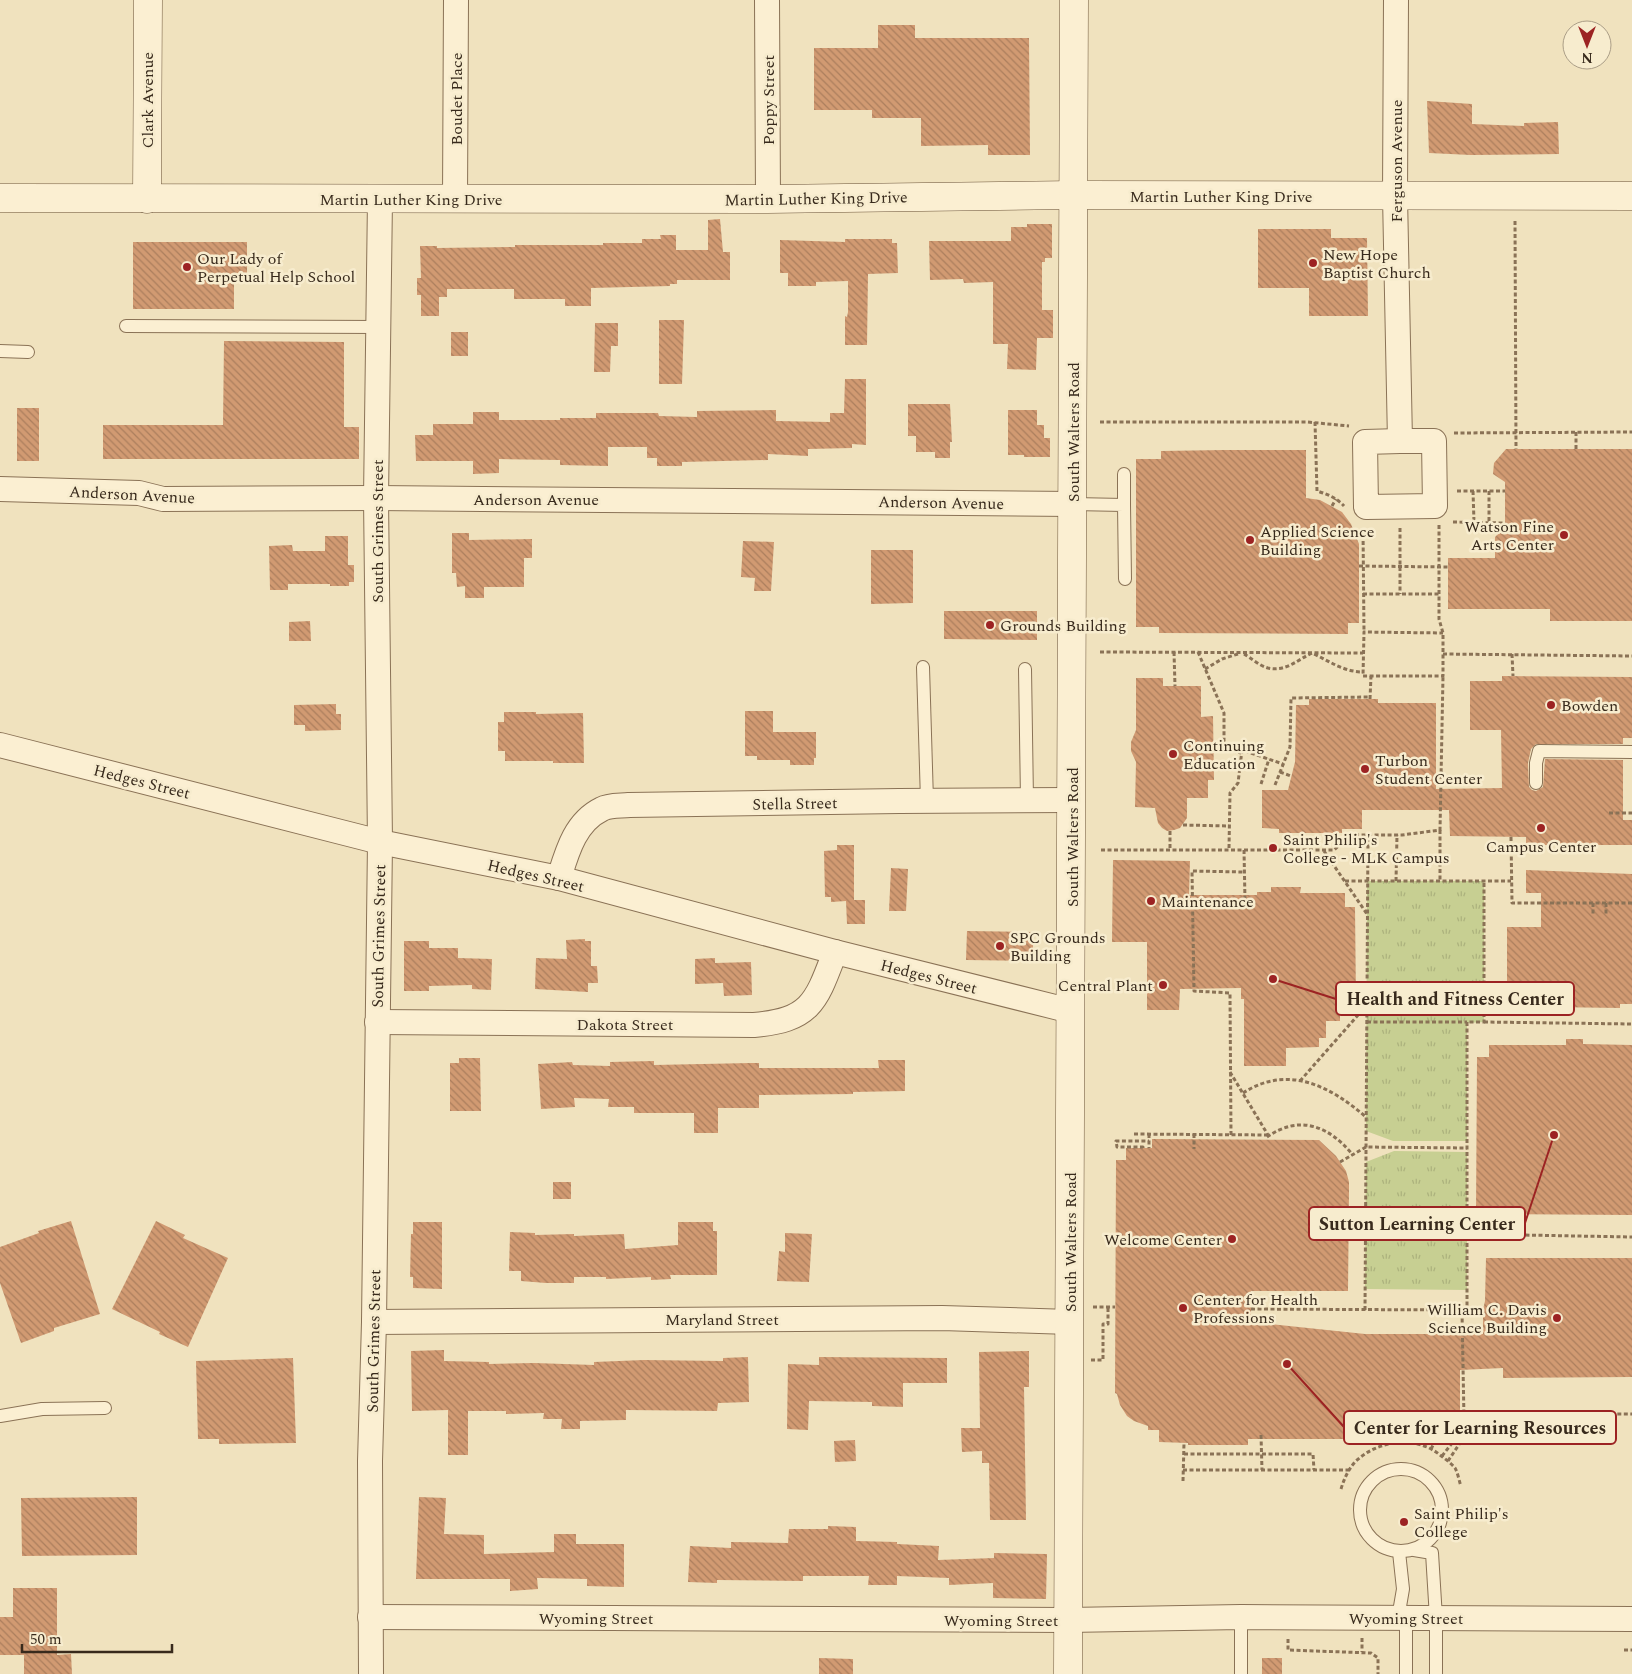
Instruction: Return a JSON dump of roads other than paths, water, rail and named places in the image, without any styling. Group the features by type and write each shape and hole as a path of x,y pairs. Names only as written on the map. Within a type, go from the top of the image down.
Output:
{"main road":[{"name":"Clark Avenue","path":"146,199 148,0"},
{"name":"South Walters Road","path":"1068,1674 1068,1620 1080,1314 1071,1011 1074,0"},
{"name":"Martin Luther King Drive","path":"0,198 768,200 1074,196 1632,196"}],"street":[{"name":"Boudet Place","path":"456,0 456,198"},
{"name":"Poppy Street","path":"767,0 768,200"},
{"name":"Ferguson Avenue","path":"1396,0 1395,196 1400,441"},
{"name":"South Grimes Street","path":"371,1674 370,1461 374,1322 380,842 376,498 380,199"},
{"name":"Anderson Avenue","path":"0,488 139,493 163,499 376,498 1073,504"},
{"name":"Hedges Street","path":"0,745 380,842 559,878 835,952 1071,1011"},
{"name":"Stella Street","path":"559,878 570,844 586,820 603,808 629,805 1072,800"},
{"name":"Dakota Street","path":"377,1022 773,1024 790,1019 808,1006 824,980 835,952"},
{"name":"Maryland Street","path":"374,1322 932,1318 1080,1314"},
{"name":"Wyoming Street","path":"370,1617 1068,1620 1241,1617 1632,1619"}],"lane":[{"path":"126,326 379,327"},
{"path":"0,351 28,352"},
{"path":"1124,474 1124,579"},
{"path":"1073,504 1124,505"},
{"path":"923,667 927,801"},
{"path":"1025,668 1027,800"},
{"path":"1536,783 1536,763 1539,751 1632,752"},
{"path":"0,1416 42,1409 105,1408"},
{"path":"1414,1550 1426,1544 1435,1534 1441,1522 1443,1510 1441,1496 1434,1484 1424,1475 1411,1469 1397,1469 1384,1472 1372,1480 1364,1491 1360,1504 1360,1518 1365,1531 1374,1541 1386,1548 1399,1552 1414,1550 1432,1553 1436,1618 1436,1674"},
{"path":"1399,1552 1403,1589 1402,1618 1406,1674"},
{"path":"1241,1617 1241,1674"}],"place":[{"name":"New Hope Baptist Church","path":"1313,263"},
{"name":"Our Lady of Perpetual Help School","path":"187,267"},
{"name":"Watson Fine Arts Center","path":"1564,535"},
{"name":"Applied Science Building","path":"1250,540"},
{"name":"Grounds Building","path":"990,625"},
{"name":"Bowden","path":"1551,705"},
{"name":"Continuing Education","path":"1173,754"},
{"name":"Turbon Student Center","path":"1365,769"},
{"name":"Campus Center","path":"1541,828"},
{"name":"Saint Philip's College - MLK Campus","path":"1273,848"},
{"name":"Maintenance","path":"1151,901"},
{"name":"SPC Grounds Building","path":"1000,946"},
{"name":"Health and Fitness Center","path":"1273,979"},
{"name":"Central Plant","path":"1163,985"},
{"name":"Sutton Learning Center","path":"1554,1135"},
{"name":"Welcome Center","path":"1232,1239"},
{"name":"Center for Health Professions","path":"1183,1308"},
{"name":"William C. Davis Science Building","path":"1557,1318"},
{"name":"Center for Learning Resources","path":"1287,1364"},
{"name":"Saint Philip's College","path":"1404,1522"}]}
